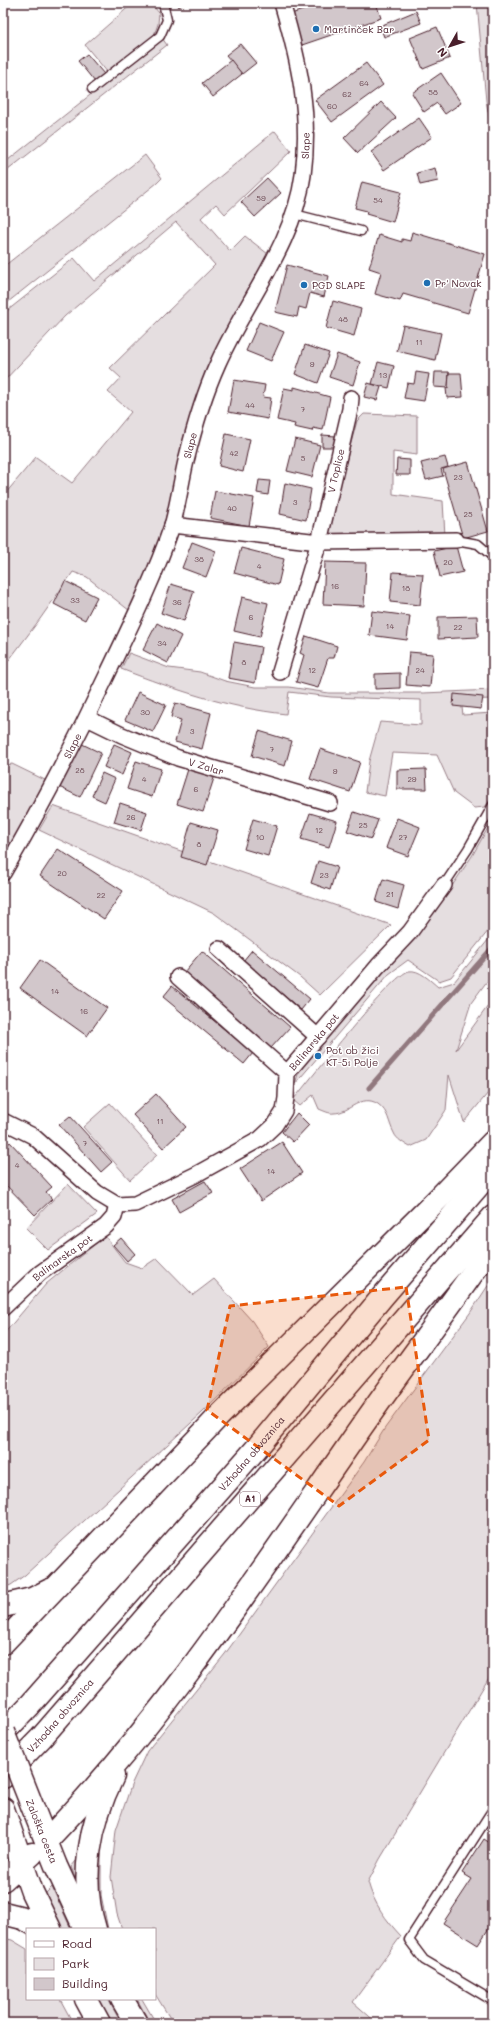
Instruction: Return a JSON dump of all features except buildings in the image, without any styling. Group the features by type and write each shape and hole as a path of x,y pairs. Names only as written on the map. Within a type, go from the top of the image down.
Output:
{"main road":[{"path":"3,1643 64,1581 215,1421 444,1194 493,1142"},
{"name":"Vzhodna obvoznica","path":"3,1732 30,1705 190,1524 493,1169"},
{"name":"Vzhodna obvoznica","path":"3,1777 46,1732 493,1217"},
{"path":"3,1880 46,1841 133,1744 264,1568 390,1385 493,1244"},
{"path":"3,1606 32,1599 64,1581"},
{"name":"Zaloška cesta","path":"3,1732 46,1841 86,1928"},
{"path":"94,1928 88,1892 90,1844 96,1816 107,1788 133,1744"},
{"path":"3,1809 32,1892 50,1928"},
{"path":"3,1913 24,1918 40,1928"},
{"path":"87,2000 99,2023"},
{"path":"123,2000 136,2023"}],"street":[{"name":"Slape","path":"3,873 87,718 136,614 172,525 187,458 202,404 218,363 243,313 279,251 294,214 303,175 306,112 298,60 282,3"},
{"name":"V Toplice","path":"280,672 319,542 350,409 351,398"},
{"path":"172,525 319,542 456,540"},
{"name":"V Zalar","path":"87,718 122,735 178,758 330,803"},
{"name":"Balinarska pot","path":"3,1308 40,1273 106,1226 114,1217 117,1205 135,1204 195,1175 260,1139 275,1125 284,1111 288,1086 287,1073 378,966 410,932 444,885"},
{"path":"219,949 318,1037"},
{"path":"178,977 287,1073"},
{"path":"3,1121 33,1136 97,1193 117,1205"}],"lane":[{"path":"92,89 160,36 167,20 163,3"},
{"path":"294,214 361,231"},
{"path":"456,540 478,544 493,557"},
{"path":"444,885 468,849 493,805"},
{"path":"493,1809 409,1940 424,1960 493,2002"}],"highlighted area":[{"path":"406,1287 429,1440 339,1506 207,1410 230,1306"}],"green space":[{"path":"133,3 151,3 159,13 158,24 154,35 108,73 85,45"},
{"path":"477,3 493,3 493,137 486,101"},
{"path":"162,38 167,45 3,174 3,164"},
{"path":"275,131 291,151 225,214 216,204 201,218 230,251 245,236 268,254 210,364 196,399 161,536 130,611 87,577 73,572 3,668 3,493 5,494 36,457 72,483 131,412 108,392 121,378 110,368 215,265 176,222 65,316 3,382 3,314 74,258 94,281"},
{"path":"145,155 162,178 3,306 3,267"},
{"path":"364,414 417,416 417,455 393,452 393,494 443,501 445,536 326,535 357,421"},
{"path":"129,653 169,668 200,672 225,681 255,687 289,687 329,693 423,693 493,690 493,780 491,799 485,807 474,808 454,793 437,755 392,753 385,796 365,792 369,761 380,722 421,725 421,700 331,697 289,692 286,714 223,703 162,684 121,669","holes":["492,699 492,713 463,715 461,700"]},
{"path":"12,764 47,781 3,859 3,816 7,810 3,807 3,766"},
{"path":"53,806 391,925 320,995 300,977 214,913 39,830"},
{"path":"493,819 493,925 451,977 439,981 408,960 389,974 295,1084 300,1068 382,970 412,940 434,913 472,856"},
{"path":"493,934 493,973 471,1003 456,1050 493,999 493,1087 464,1122 449,1075 446,1110 426,1140 410,1147 395,1135 388,1117 382,1107 372,1101 361,1102 340,1112 332,1113 319,1109 313,1095 300,1106 293,1100 369,1008 400,977 409,971 413,971 425,976 438,987 454,982"},
{"path":"110,1103 157,1155 130,1180 83,1127"},
{"path":"68,1184 97,1214 48,1250 26,1228"},
{"path":"105,1236 125,1262 142,1268 157,1258 193,1295 214,1279 252,1321 269,1347 202,1413 25,1575 11,1585 3,1588 3,1335 46,1284"},
{"path":"493,1278 493,1671 380,1859 368,1882 381,1911 401,1936 353,2002 377,2023 173,2023 156,1996 156,1928 122,1928 117,1914 111,1877 116,1830 132,1783 147,1751 225,1654 364,1462 385,1428 470,1313"},
{"path":"98,1850 101,1854 101,1895 108,1928 103,1928 99,1914"},
{"path":"81,1855 79,1879 76,1879 71,1867"},
{"path":"52,1887 71,1928 59,1928 44,1895"},
{"path":"3,1938 12,1940 26,1948 26,2000 61,2000 73,2023 3,2023"},
{"path":"97,2000 109,2000 121,2023 109,2023"},
{"path":"138,2000 143,2000 156,2023 150,2023"}],"waterway":[{"path":"369,1088 493,947"}],"place":[{"name":"Martinček Bar","path":"316,29"},
{"name":"Pr' Novak","path":"427,283"},
{"name":"PGD SLAPE","path":"304,285"},
{"name":"Pot ob žici KT-5: Polje","path":"318,1056"}]}
